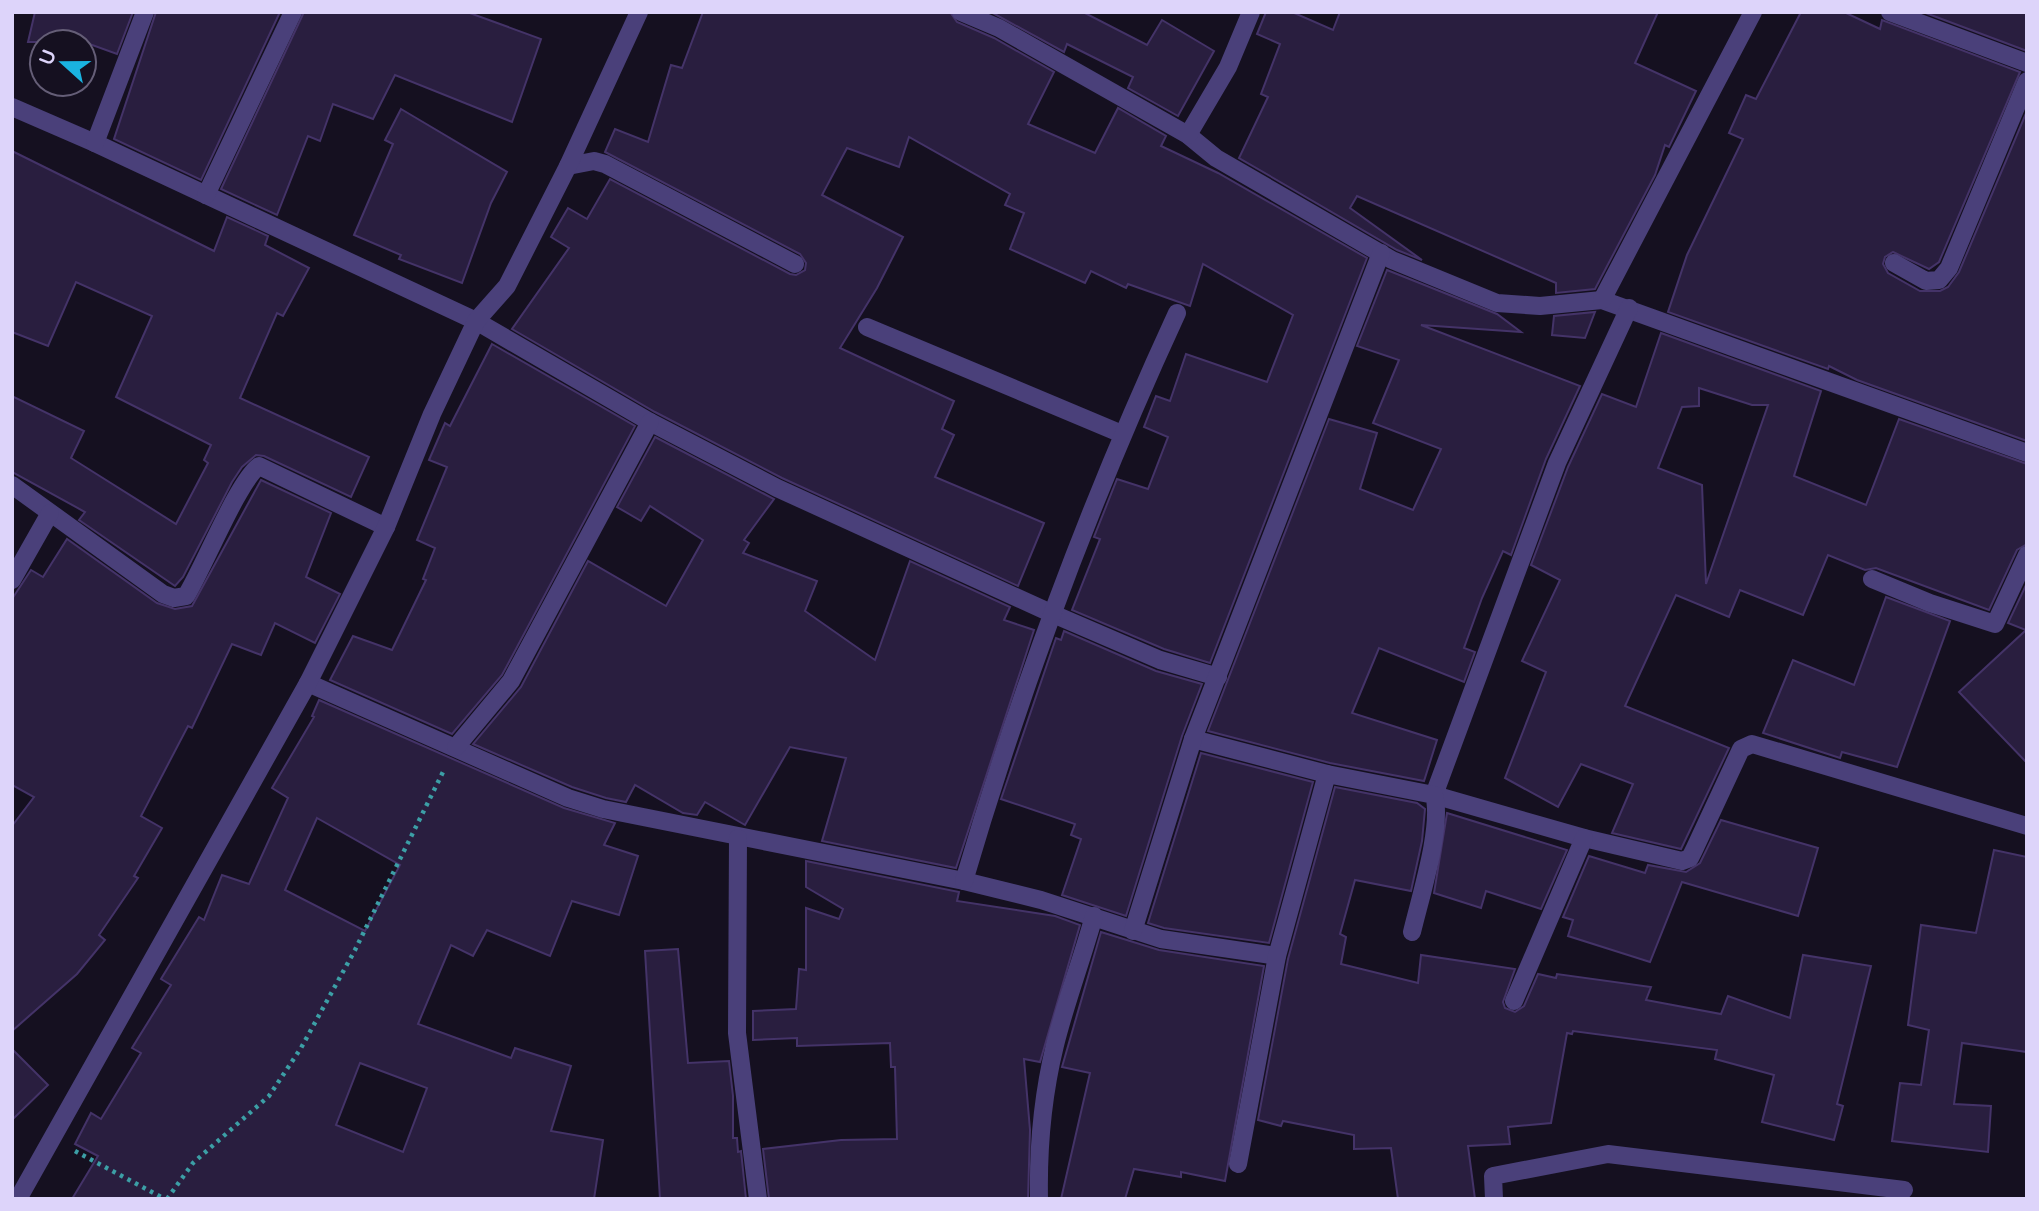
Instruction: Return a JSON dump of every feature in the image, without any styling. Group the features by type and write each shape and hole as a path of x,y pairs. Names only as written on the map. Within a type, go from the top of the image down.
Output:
{"street":[{"path":"96,143 145,12"},
{"path":"206,195 293,12"},
{"path":"18,1199 309,683 386,527 432,414 476,321 507,286 568,166 639,12"},
{"path":"961,12 999,28 1188,135 1216,158 1381,253 1497,303 1539,306 1602,300 2027,453"},
{"path":"1188,135 1228,67 1251,12"},
{"path":"1602,300 1753,12"},
{"path":"1890,12 2027,63"},
{"path":"1894,262 1926,281 1939,280 1949,268 2027,81"},
{"path":"12,107 96,143 476,321 650,422 777,488 1160,660 1218,677"},
{"path":"568,166 594,161 605,164 795,264"},
{"path":"1133,931 1193,739 1381,253"},
{"path":"1412,932 1436,826 1437,806 1434,795 1557,463 1629,309"},
{"path":"964,881 1005,745 1053,614 1122,434 1177,313"},
{"path":"867,327 1122,434"},
{"path":"456,747 511,681 650,422"},
{"path":"12,485 163,594 174,598 186,596 203,569 245,481 259,466 386,527"},
{"path":"12,580 50,513"},
{"path":"1872,579 1930,603 1996,624 2027,555"},
{"path":"309,683 568,799 738,838 964,881 1094,916 1133,931 1184,943 1277,957"},
{"path":"1193,739 1326,774 1434,795 1584,838 1682,861 1690,858 1741,749 1752,744 2027,826"},
{"path":"1238,1164 1277,957 1326,774"},
{"path":"738,838 737,1033 758,1199"},
{"path":"1514,1001 1584,838"},
{"path":"1039,1199 1040,1146 1048,1081 1055,1045 1094,916"},
{"path":"1494,1199 1493,1176 1608,1154 1904,1190"}],"path":[{"path":"53,1139 166,1199 193,1163 269,1096 301,1048 355,950 456,747"}],"building":[{"path":"35,12 133,12 117,54 98,47 98,28 31,28"},
{"path":"156,12 280,12 201,180 114,139"},
{"path":"304,12 467,12 541,39 512,122 395,75 373,119 333,104 320,141 308,136 277,215 221,189"},
{"path":"703,12 950,12 957,22 994,38 1054,72 1028,124 1095,153 1118,108 1166,136 1161,146 1218,173 1367,258 1210,663 1164,649 1072,610 1100,539 1094,537 1117,479 1148,489 1168,437 1144,427 1156,396 1170,401 1186,354 1267,382 1293,315 1203,264 1190,306 1128,284 1126,288 1091,271 1085,283 1010,249 1024,213 1005,205 1010,194 909,137 899,167 847,148 822,195 903,237 877,288 840,348 954,401 942,429 954,435 935,477 1044,523 1018,586 782,478 655,412 512,329 569,248 551,237 568,208 587,219 610,179 790,274 796,275 805,270 806,263 800,254 605,152 615,129 648,142 671,65 682,68"},
{"path":"991,12 1083,12 1147,45 1162,20 1214,51 1178,116 1128,88 1133,77 1067,44 1064,52"},
{"path":"1266,12 1292,12 1333,30 1340,12 1658,12 1635,63 1696,91 1669,147 1665,145 1655,175 1595,289 1556,293 1556,283 1357,196 1350,208 1422,260 1397,250 1239,158 1268,97 1261,94 1280,44 1257,34"},
{"path":"1801,12 1844,12 1880,29 1882,20 2020,72 1939,262 1929,269 1893,252 1885,257 1883,264 1888,273 1920,291 1940,291 1948,287 1959,272 2027,111 2027,441 1857,380 1829,366 1828,369 1668,312 1687,255 1743,139 1729,133 1746,95 1756,99"},
{"path":"1923,12 2027,12 2027,51"},
{"path":"401,109 507,172 491,203 462,283 399,259 401,255 354,235 393,144 385,140"},
{"path":"12,151 214,251 227,217 268,236 265,245 309,268 283,316 277,313 240,398 369,457 351,497 264,456 256,455 242,467 232,482 183,577 175,586 79,520 85,512 12,472 12,396 84,431 71,458 176,524 208,463 204,460 211,445 116,397 152,316 76,282 48,346 12,332"},
{"path":"1387,270 1497,314 1521,332 1421,325 1580,386 1546,459 1511,555 1503,551 1482,598 1464,648 1475,652 1464,682 1379,648 1352,713 1437,740 1424,781 1330,763 1208,731 1329,419 1377,433 1360,489 1413,510 1441,449 1373,423 1399,360 1357,346"},
{"path":"1595,312 1585,338 1552,335 1554,316"},
{"path":"1661,333 1821,391 1794,476 1866,505 1899,419 2027,464 2027,544 2017,550 1989,610 1876,568 1865,570 1828,555 1803,615 1740,590 1729,617 1676,595 1625,706 1729,748 1681,849 1612,833 1633,784 1581,764 1558,807 1505,778 1546,672 1522,661 1560,580 1531,565 1568,467 1602,394 1636,407","holes":["1699,388 1752,405 1768,405 1706,584 1702,485 1658,468 1682,407 1699,406"]},
{"path":"492,344 635,426 502,675 452,734 330,680 353,636 392,650 426,580 423,579 435,548 417,540 447,467 429,460 445,423 450,426"},
{"path":"655,437 774,499 744,540 749,543 743,553 817,581 805,611 875,660 910,561 1010,607 1004,620 1034,630 956,868 822,841 846,758 790,747 745,825 705,802 697,815 683,813 635,785 626,802 606,798 572,787 473,744 521,687 588,561 666,606 703,540 650,506 641,521 617,507"},
{"path":"261,480 331,513 306,577 340,594 315,643 275,623 261,655 232,644 192,728 188,726 141,816 162,828 134,876 138,878 99,935 105,940 77,974 12,1031 12,826 34,797 12,785 12,599 31,570 43,577 67,539 157,603 175,609 192,606"},
{"path":"2027,583 2027,763 1959,692 2026,630 2008,623"},
{"path":"1886,597 1950,621 1897,767 1842,752 1840,758 1763,733 1793,660 1854,685"},
{"path":"1064,631 1156,671 1202,684 1182,736 1126,916 1062,895 1081,839 1071,835 1075,824 1001,799 1056,638 1061,640"},
{"path":"319,700 564,808 615,823 604,845 638,856 619,915 572,901 550,956 487,930 473,956 451,945 418,1024 511,1058 515,1048 571,1066 551,1131 603,1140 594,1199 72,1199 98,1156 75,1144 91,1113 101,1119 141,1053 132,1048 171,985 161,979 199,917 204,920 222,875 249,884 288,798 272,788 314,717 312,716","holes":["317,818 400,865 365,931 285,890","360,1063 427,1088 403,1152 336,1125"]},
{"path":"1201,753 1313,782 1269,943 1164,928 1148,923"},
{"path":"1335,787 1417,803 1425,809 1422,841 1411,891 1355,880 1340,934 1346,937 1341,964 1418,983 1421,955 1515,969 1503,1002 1505,1008 1515,1012 1524,1006 1538,974 1556,978 1557,974 1651,987 1646,1000 1721,1014 1728,996 1790,1018 1803,955 1871,966 1837,1104 1843,1106 1834,1140 1762,1122 1774,1075 1715,1059 1717,1050 1573,1031 1572,1034 1567,1033 1551,1123 1508,1127 1510,1144 1468,1146 1475,1199 1398,1199 1391,1148 1354,1149 1354,1135 1283,1121 1281,1126 1258,1120 1288,959"},
{"path":"1447,813 1567,850 1541,909 1486,891 1481,908 1434,893"},
{"path":"1721,820 1818,848 1798,916 1682,882 1650,962 1568,936 1573,920 1563,917 1589,856 1645,873 1648,865 1686,872 1700,863"},
{"path":"1994,850 2027,857 2027,1052 1962,1043 1954,1104 1991,1106 1988,1152 1892,1141 1900,1083 1921,1085 1929,1030 1908,1025 1921,925 1976,933"},
{"path":"806,861 959,892 957,901 1055,916 1080,925 1040,1062 1024,1059 1030,1130 1028,1199 769,1199 763,1149 841,1140 897,1139 895,1067 891,1067 890,1043 797,1046 797,1038 753,1040 753,1011 796,1009 799,969 806,970 806,908 839,919 843,909 806,887"},
{"path":"1101,932 1159,950 1264,966 1225,1181 1181,1172 1181,1177 1134,1169 1125,1199 1061,1199 1090,1073 1062,1067"},
{"path":"678,949 688,1063 729,1061 733,1096 733,1138 737,1138 738,1152 741,1151 746,1199 660,1199 645,951"},
{"path":"12,1049 48,1085 12,1120"}]}
